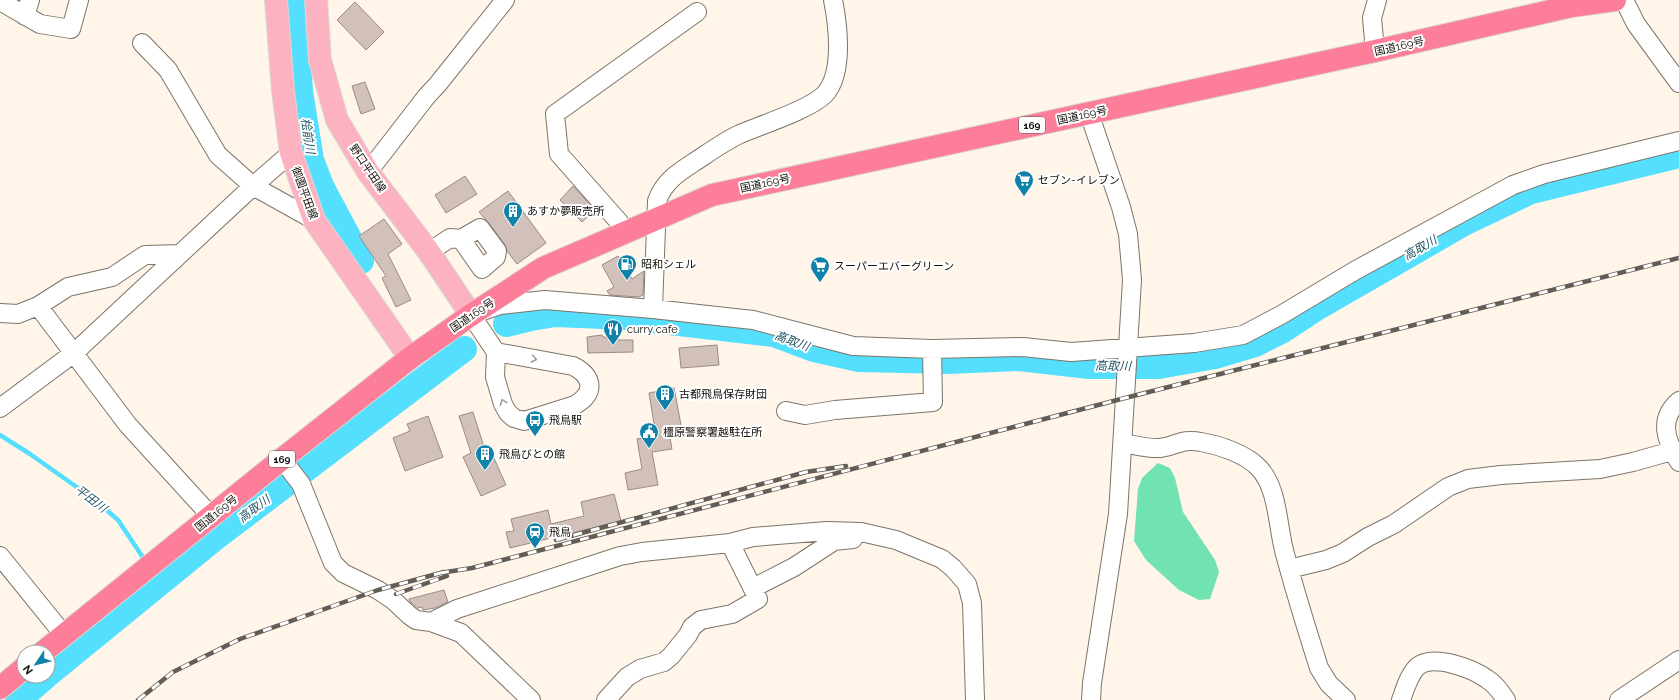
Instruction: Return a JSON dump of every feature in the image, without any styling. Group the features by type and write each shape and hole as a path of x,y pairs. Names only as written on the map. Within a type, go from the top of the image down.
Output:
{"highway":[{"name":"国道169号","path":"53,644 410,358 471,315 543,268 656,218 712,195 1375,51 1570,3 1615,0"},
{"path":"0,688 16,675"}],"main road":[{"name":"御園平田線","path":"276,0 283,91 291,153 314,220 410,358"},
{"name":"野口平田線","path":"316,0 320,60 337,120 368,172 429,252 471,315"}],"street":[{"path":"0,1 28,8 40,24 71,29 79,0"},
{"path":"368,172 504,0"},
{"path":"653,309 657,201 660,192 675,174 727,141 804,108 825,94 833,82 838,55 837,19 832,0"},
{"path":"1375,51 1372,18 1377,0"},
{"path":"1624,0 1636,24 1679,83"},
{"path":"625,232 619,222 559,154 554,114 697,12"},
{"path":"142,43 168,70 218,155 253,186 314,220"},
{"path":"1089,113 1121,206 1128,234 1132,280 1118,514 1094,669 1091,700"},
{"path":"496,352 573,366 582,371 588,379 588,396 575,405 524,421 514,418 508,413 495,377 496,352 471,315 500,305 545,300 653,309 753,320 853,346 932,357 1023,347 1127,359 1194,343 1242,335 1281,315 1356,270 1513,185 1544,174 1679,141"},
{"path":"0,408 74,352 253,186 291,153"},
{"path":"429,252 450,238 462,239"},
{"path":"0,313 18,314 38,306 68,287 112,277 145,255 180,254"},
{"path":"38,306 128,424 211,516"},
{"path":"786,411 805,415 835,410 933,402 932,357"},
{"path":"1289,569 1326,560 1343,552 1394,524 1448,487 1468,479 1501,474 1600,469 1676,456 1667,436 1667,420 1671,408 1679,401"},
{"path":"1123,443 1159,448 1182,441 1192,440 1238,453 1258,467 1267,478 1272,491 1289,569 1319,668 1329,684 1346,700"},
{"path":"282,459 302,484 333,563 337,568 343,573 378,590 416,620 431,622 454,630 467,638 522,697"},
{"path":"431,622 457,610 620,556 642,552 730,543 753,536 827,531 861,532 896,540 942,559 953,568 967,584 972,603 975,700"},
{"path":"753,588 794,567 834,541 857,539 861,532"},
{"path":"606,700 628,677 640,669 664,662 671,656 692,628 702,620 732,614 758,599 730,543"},
{"path":"2,563 64,635"},
{"path":"1619,700 1679,660"},
{"path":"1400,700 1411,675 1418,666 1428,662 1439,661 1473,671 1488,680 1502,693 1506,700"}],"green space":[{"path":"1158,463 1170,468 1175,478 1183,512 1215,560 1219,572 1210,599 1199,600 1179,590 1146,560 1134,541 1138,489 1142,478"}],"building":[{"path":"355,2 384,32 366,50 337,20"},
{"path":"365,82 375,109 361,114 352,86"},
{"path":"465,176 477,194 446,213 435,195"},
{"path":"573,186 595,210 582,222 560,200"},
{"name":"あすか夢販売所","path":"508,191 546,243 517,264 507,251 505,245 479,212"},
{"path":"384,219 402,244 388,254 411,300 396,307 382,278 386,276 359,236"},
{"path":"618,256 632,279 644,271 643,295 639,297 610,295 607,291 614,287 602,265"},
{"path":"602,335 603,337 618,338 618,340 633,340 633,352 588,353 587,337"},
{"path":"717,345 719,365 681,368 679,348"},
{"path":"674,388 682,430 669,432 672,449 652,452 658,485 628,490 625,473 642,469 637,439 656,436 649,393"},
{"name":"飛鳥びとの館","path":"473,412 484,447 488,445 506,485 481,496 463,457 471,453 459,416"},
{"path":"428,416 443,457 405,471 393,438 410,431 407,424"},
{"path":"614,494 621,521 510,548 506,532 514,531 511,519 548,510 551,524 584,516 581,502"},
{"path":"444,590 448,602 435,608 423,610 422,607 418,608 410,602 409,599"}],"waterway":[{"name":"桧前川","path":"294,0 300,91 311,160 321,186 361,261"},
{"name":"高取川","path":"506,324 555,314 627,317 774,334 814,349 859,359 948,361 1019,358 1089,366 1159,366 1215,356 1255,344 1283,330 1318,307 1464,223 1531,191 1679,155"},
{"name":"高取川","path":"56,667 216,537 464,349"},
{"name":"平田川","path":"0,435 30,454 95,500 118,520 146,562"},
{"name":"平田川","path":"153,572 160,583"},
{"name":"高取川","path":"18,700 37,684"}],"railway":[{"path":"440,573 472,568 1125,398 1679,258"},
{"path":"556,540 806,472 846,466"},
{"path":"138,700 173,672 240,639 378,590 444,572"},
{"path":"396,594 447,576"}],"place":[{"name":"セブン-イレブン","path":"1024,197"},
{"name":"あすか夢販売所","path":"513,228"},
{"name":"昭和シェル","path":"627,281"},
{"name":"スーパーエバーグリーン","path":"820,283"},
{"name":"curry cafe","path":"613,346"},
{"name":"古都飛鳥保存財団","path":"665,411"},
{"name":"飛鳥駅","path":"535,437"},
{"name":"橿原警察署越駐在所","path":"649,449"},
{"name":"飛鳥びとの館","path":"485,471"},
{"name":"飛鳥","path":"535,549"}]}
